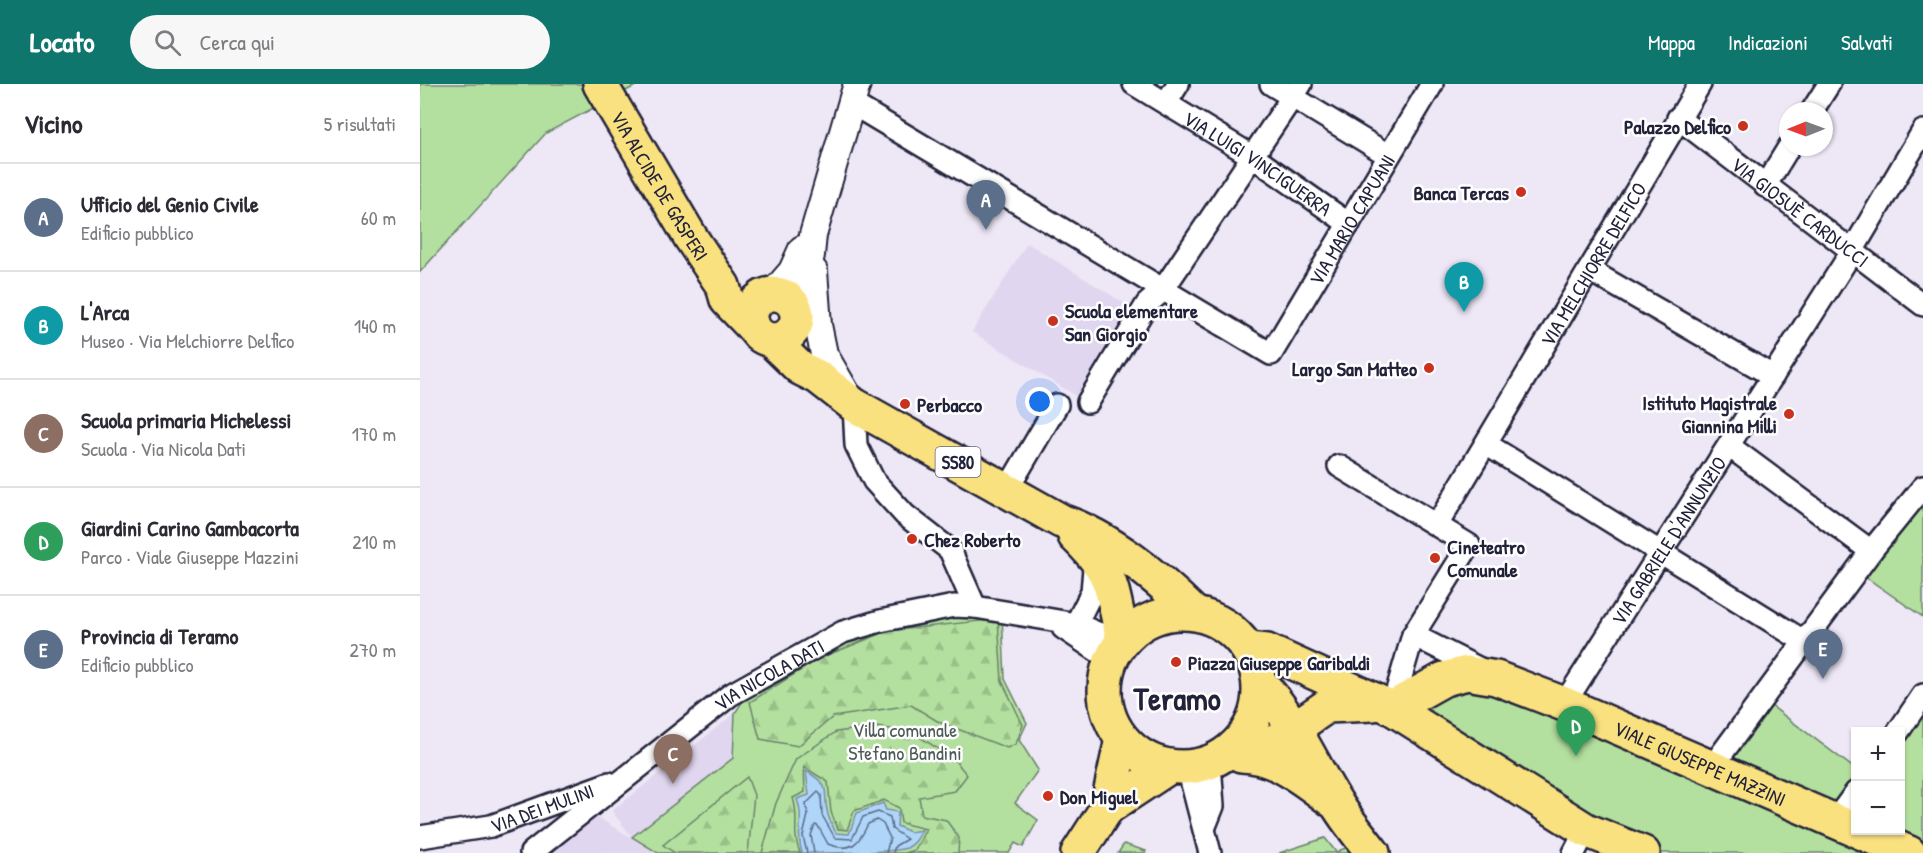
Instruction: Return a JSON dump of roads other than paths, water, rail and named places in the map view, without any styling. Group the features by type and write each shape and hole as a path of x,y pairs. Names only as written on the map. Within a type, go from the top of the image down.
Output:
{"main road":[{"name":"VIA ALCIDE DE GASPERI","path":"600,84 685,230 723,286 775,316 800,368 818,377 854,405 1061,521"},
{"name":"SS80","path":"1061,521 1095,556 1110,579 1117,650"},
{"name":"SS80","path":"1061,521 1083,529 1122,554 1179,597 1194,613"},
{"path":"1209,761 1241,740 1252,723 1258,703 1259,681 1248,649 1223,624 1194,613 1178,612 1148,620 1117,650 1106,673 1105,700 1113,727 1122,739 1143,757 1283,766 1337,804"},
{"path":"1248,649 1267,651 1385,706 1440,737 1580,841 1643,853"},
{"name":"VIALE GIUSEPPE MAZZINI","path":"1294,730 1327,706 1385,706 1444,679 1467,673 1496,678 1564,704 1909,853"},
{"path":"1440,737 1431,718 1432,699 1444,679"},
{"path":"1259,681 1273,696 1315,762 1337,804 1373,853"},
{"path":"1107,807 1209,761 1294,730"},
{"path":"1078,853 1107,807 1122,739"}],"street":[{"name":"VIA LUIGI VINCIGUERRA","path":"1134,84 1252,156 1349,224"},
{"path":"1166,103 1178,84"},
{"path":"1271,84 1297,90 1388,155"},
{"name":"VIA MARIO CAPUANI","path":"1162,291 1271,354 1432,84"},
{"name":"VIA MELCHIORRE DELFICO","path":"1437,525 1678,118 1701,84"},
{"path":"1818,102 1829,84"},
{"path":"1088,402 1148,304 1162,291 1297,90"},
{"path":"975,607 950,550 905,515 874,481 856,445 854,405 824,354 815,294 813,235 854,94 1162,291"},
{"name":"VIA GIOSUÈ CARDUCCI","path":"1678,118 1851,253 1923,305"},
{"name":"VIA GABRIELE D'ANNUNZIO","path":"1564,704 1851,253 1923,131"},
{"path":"1765,186 1784,156"},
{"path":"775,316 792,271 802,250 813,235"},
{"path":"1589,270 1773,376"},
{"path":"1007,490 1057,405"},
{"path":"1486,444 1804,642"},
{"path":"1729,446 1871,551"},
{"path":"1339,466 1468,545 1413,635 1385,706"},
{"path":"1712,767 1871,551 1923,487"},
{"path":"1076,624 1092,592 1095,556"},
{"name":"VIA NICOLA DATI","path":"531,853 730,695 843,633 954,606 975,607 1076,624 1117,650"},
{"name":"VIA NICOLA DATI","path":"1053,620 1117,650"},
{"path":"1413,635 1496,678"},
{"path":"1901,727 1923,695"},
{"path":"1209,761 1205,826 1210,853"},
{"name":"VIA DEI MULINI","path":"420,837 490,826 627,777"},
{"path":"1834,822 1851,799"}],"water":[{"path":"806,771 824,786 828,815 836,833 849,834 857,813 883,803 886,810 898,812 897,826 910,832 922,830 919,836 907,848 898,850 802,853 797,799 809,795"}],"place":[{"name":"Palazzo Delfico","path":"1743,126"},
{"name":"Banca Tercas","path":"1521,192"},
{"name":"Ufficio del Genio Civile","path":"986,230"},
{"name":"L'Arca","path":"1464,312"},
{"name":"Scuola elementare San Giorgio","path":"1053,321"},
{"name":"Largo San Matteo","path":"1429,368"},
{"name":"Perbacco","path":"905,404"},
{"name":"Istituto Magistrale Giannina Milli","path":"1789,414"},
{"name":"Chez Roberto","path":"912,539"},
{"name":"Cineteatro Comunale","path":"1435,558"},
{"name":"Piazza Giuseppe Garibaldi","path":"1176,662"},
{"name":"Provincia di Teramo","path":"1823,679"},
{"name":"Giardini Carino Gambacorta","path":"1576,756"},
{"name":"Scuola primaria Michelessi","path":"673,784"},
{"name":"Don Miguel","path":"1048,796"}],"district":[{"name":"Teramo","path":"1177,698"}],"park label":[{"name":"Villa comunale Stefano Bandini","path":"905,740"}]}
